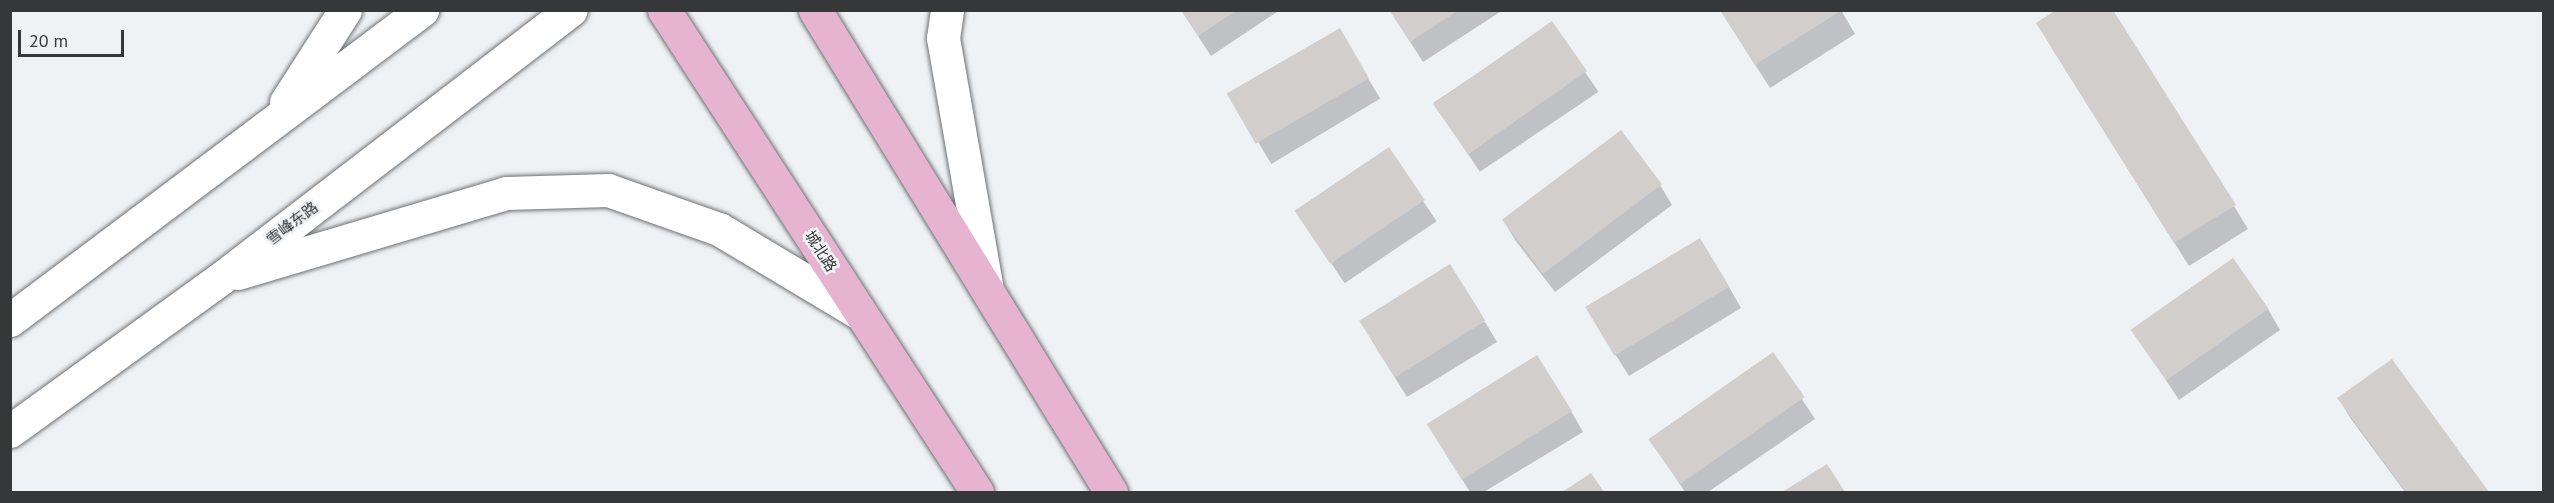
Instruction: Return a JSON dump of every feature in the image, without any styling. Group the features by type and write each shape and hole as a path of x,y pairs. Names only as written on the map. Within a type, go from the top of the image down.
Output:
{"main road":[{"path":"274,121 345,10"},
{"path":"10,320 422,10"},
{"name":"雪峰东路","path":"10,431 220,279 571,10"},
{"name":"城北路","path":"664,10 977,492"},
{"path":"815,10 1111,492"},
{"path":"947,10 943,38 987,291"},
{"path":"220,279 506,193 608,190 719,229 861,314"}],"building":[{"path":"1181,10 1237,10 1198,36"},
{"path":"1389,10 1459,10 1410,42"},
{"path":"1720,10 1842,10 1755,65"},
{"path":"2056,10 2113,10 2236,205 2174,243 2036,23"},
{"path":"1552,21 1587,71 1468,154 1433,104"},
{"path":"1340,28 1369,78 1256,144 1227,94"},
{"path":"1621,130 1662,184 1543,274 1502,220"},
{"path":"1389,147 1425,200 1330,264 1294,211"},
{"path":"1700,238 1729,287 1614,356 1585,307"},
{"path":"2233,258 2269,309 2166,380 2131,330"},
{"path":"1450,264 1486,321 1395,378 1359,321"},
{"path":"1773,352 1805,397 1680,484 1648,439"},
{"path":"1537,355 1572,411 1462,480 1427,424"},
{"path":"2392,359 2489,492 2406,492 2337,398"},
{"path":"1827,464 1845,492 1782,492"},
{"path":"1591,473 1604,492 1562,492"}]}
